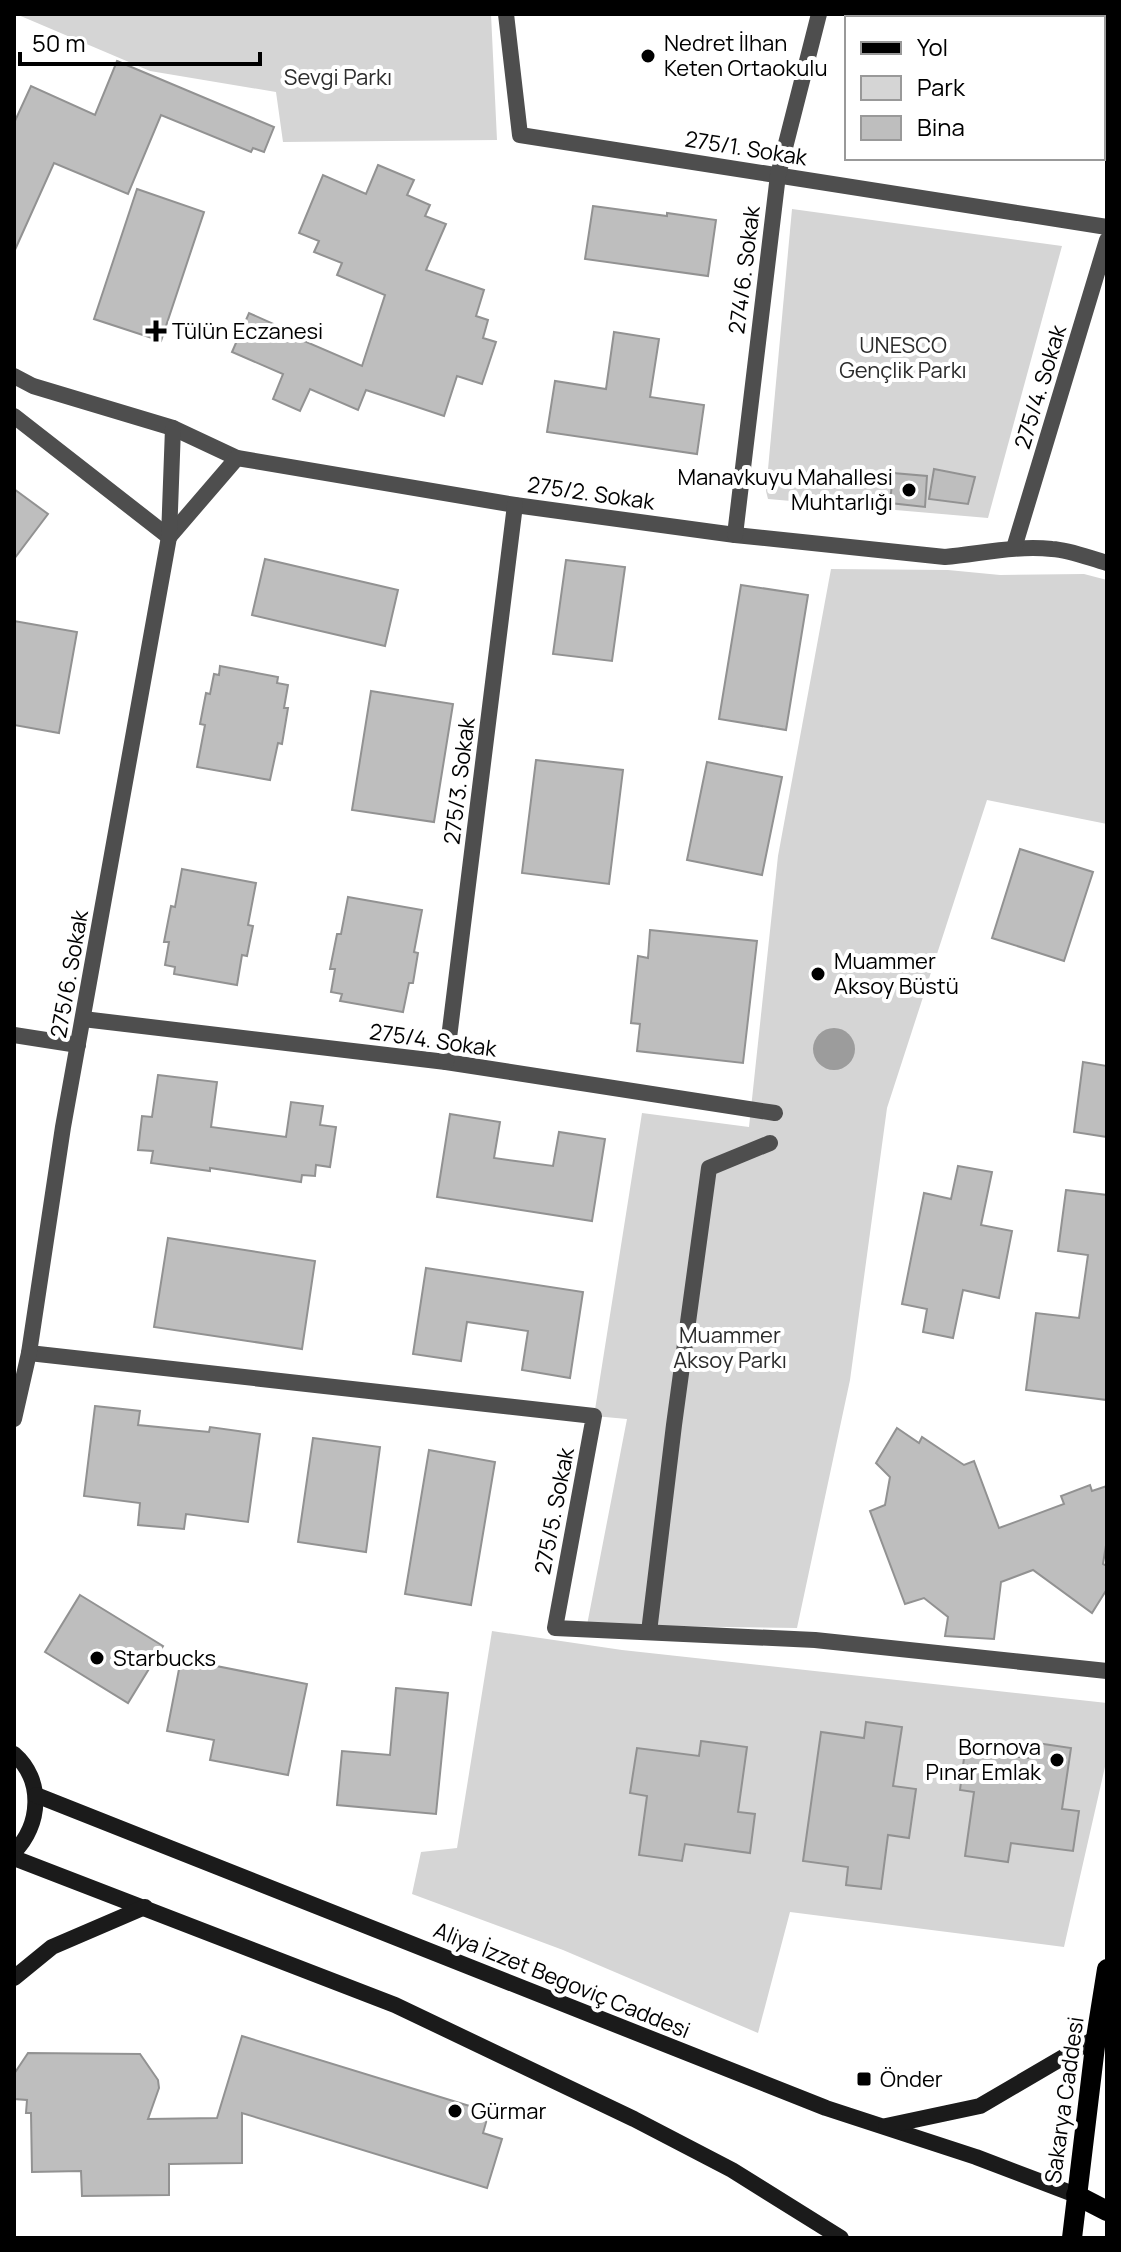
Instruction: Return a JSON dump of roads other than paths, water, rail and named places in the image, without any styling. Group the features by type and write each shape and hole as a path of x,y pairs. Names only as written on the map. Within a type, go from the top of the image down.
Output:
{"main road":[{"path":"14,1754 30,1775 36,1795 36,1812 31,1829 14,1852"},
{"name":"Aliya İzzet Begoviç Caddesi","path":"36,1795 826,2108 976,2157 1076,2195"},
{"path":"14,1858 395,2005 634,2119 732,2170 841,2238"},
{"path":"14,1978 52,1947 145,1907"},
{"name":"Sakarya Caddesi","path":"1072,2238 1107,1969"},
{"path":"884,2127 980,2106 1096,2038"},
{"path":"1076,2195 1107,2211"}],"street":[{"name":"275/1. Sokak","path":"506,14 520,135 1107,227"},
{"name":"274/6. Sokak","path":"735,535 778,175 819,14"},
{"name":"275/4. Sokak","path":"1014,548 1107,240"},
{"name":"275/2. Sokak","path":"14,376 33,386 173,428 237,458 515,505 735,535 945,557 1014,548 1054,549 1107,563"},
{"path":"14,416 169,537"},
{"path":"169,537 173,428"},
{"path":"169,537 237,458"},
{"name":"275/3. Sokak","path":"446,1062 515,505"},
{"name":"275/6. Sokak","path":"14,1419 29,1353 63,1127 169,537"},
{"name":"275/4. Sokak","path":"83,1019 446,1062 775,1113"},
{"path":"14,1035 78,1045"},
{"path":"649,1632 709,1168 770,1143"},
{"name":"275/5. Sokak","path":"29,1353 594,1416 555,1628 815,1640 1107,1671"}],"place":[{"name":"Nedret İlhan Keten Ortaokulu","path":"648,56"},
{"name":"Tülün Eczanesi","path":"156,331"},
{"name":"Manavkuyu Mahallesi Muhtarlığı","path":"909,490"},
{"name":"Muammer Aksoy Büstü","path":"818,974"},
{"name":"Starbucks","path":"97,1658"},
{"name":"Bornova Pınar Emlak","path":"1057,1760"},
{"name":"Önder","path":"864,2079"},
{"name":"Gürmar","path":"455,2111"}],"park label":[{"name":"Sevgi Parkı","path":"338,77"},
{"name":"UNESCO Gençlik Parkı","path":"903,358"},
{"name":"Muammer Aksoy Parkı","path":"730,1348"}]}
